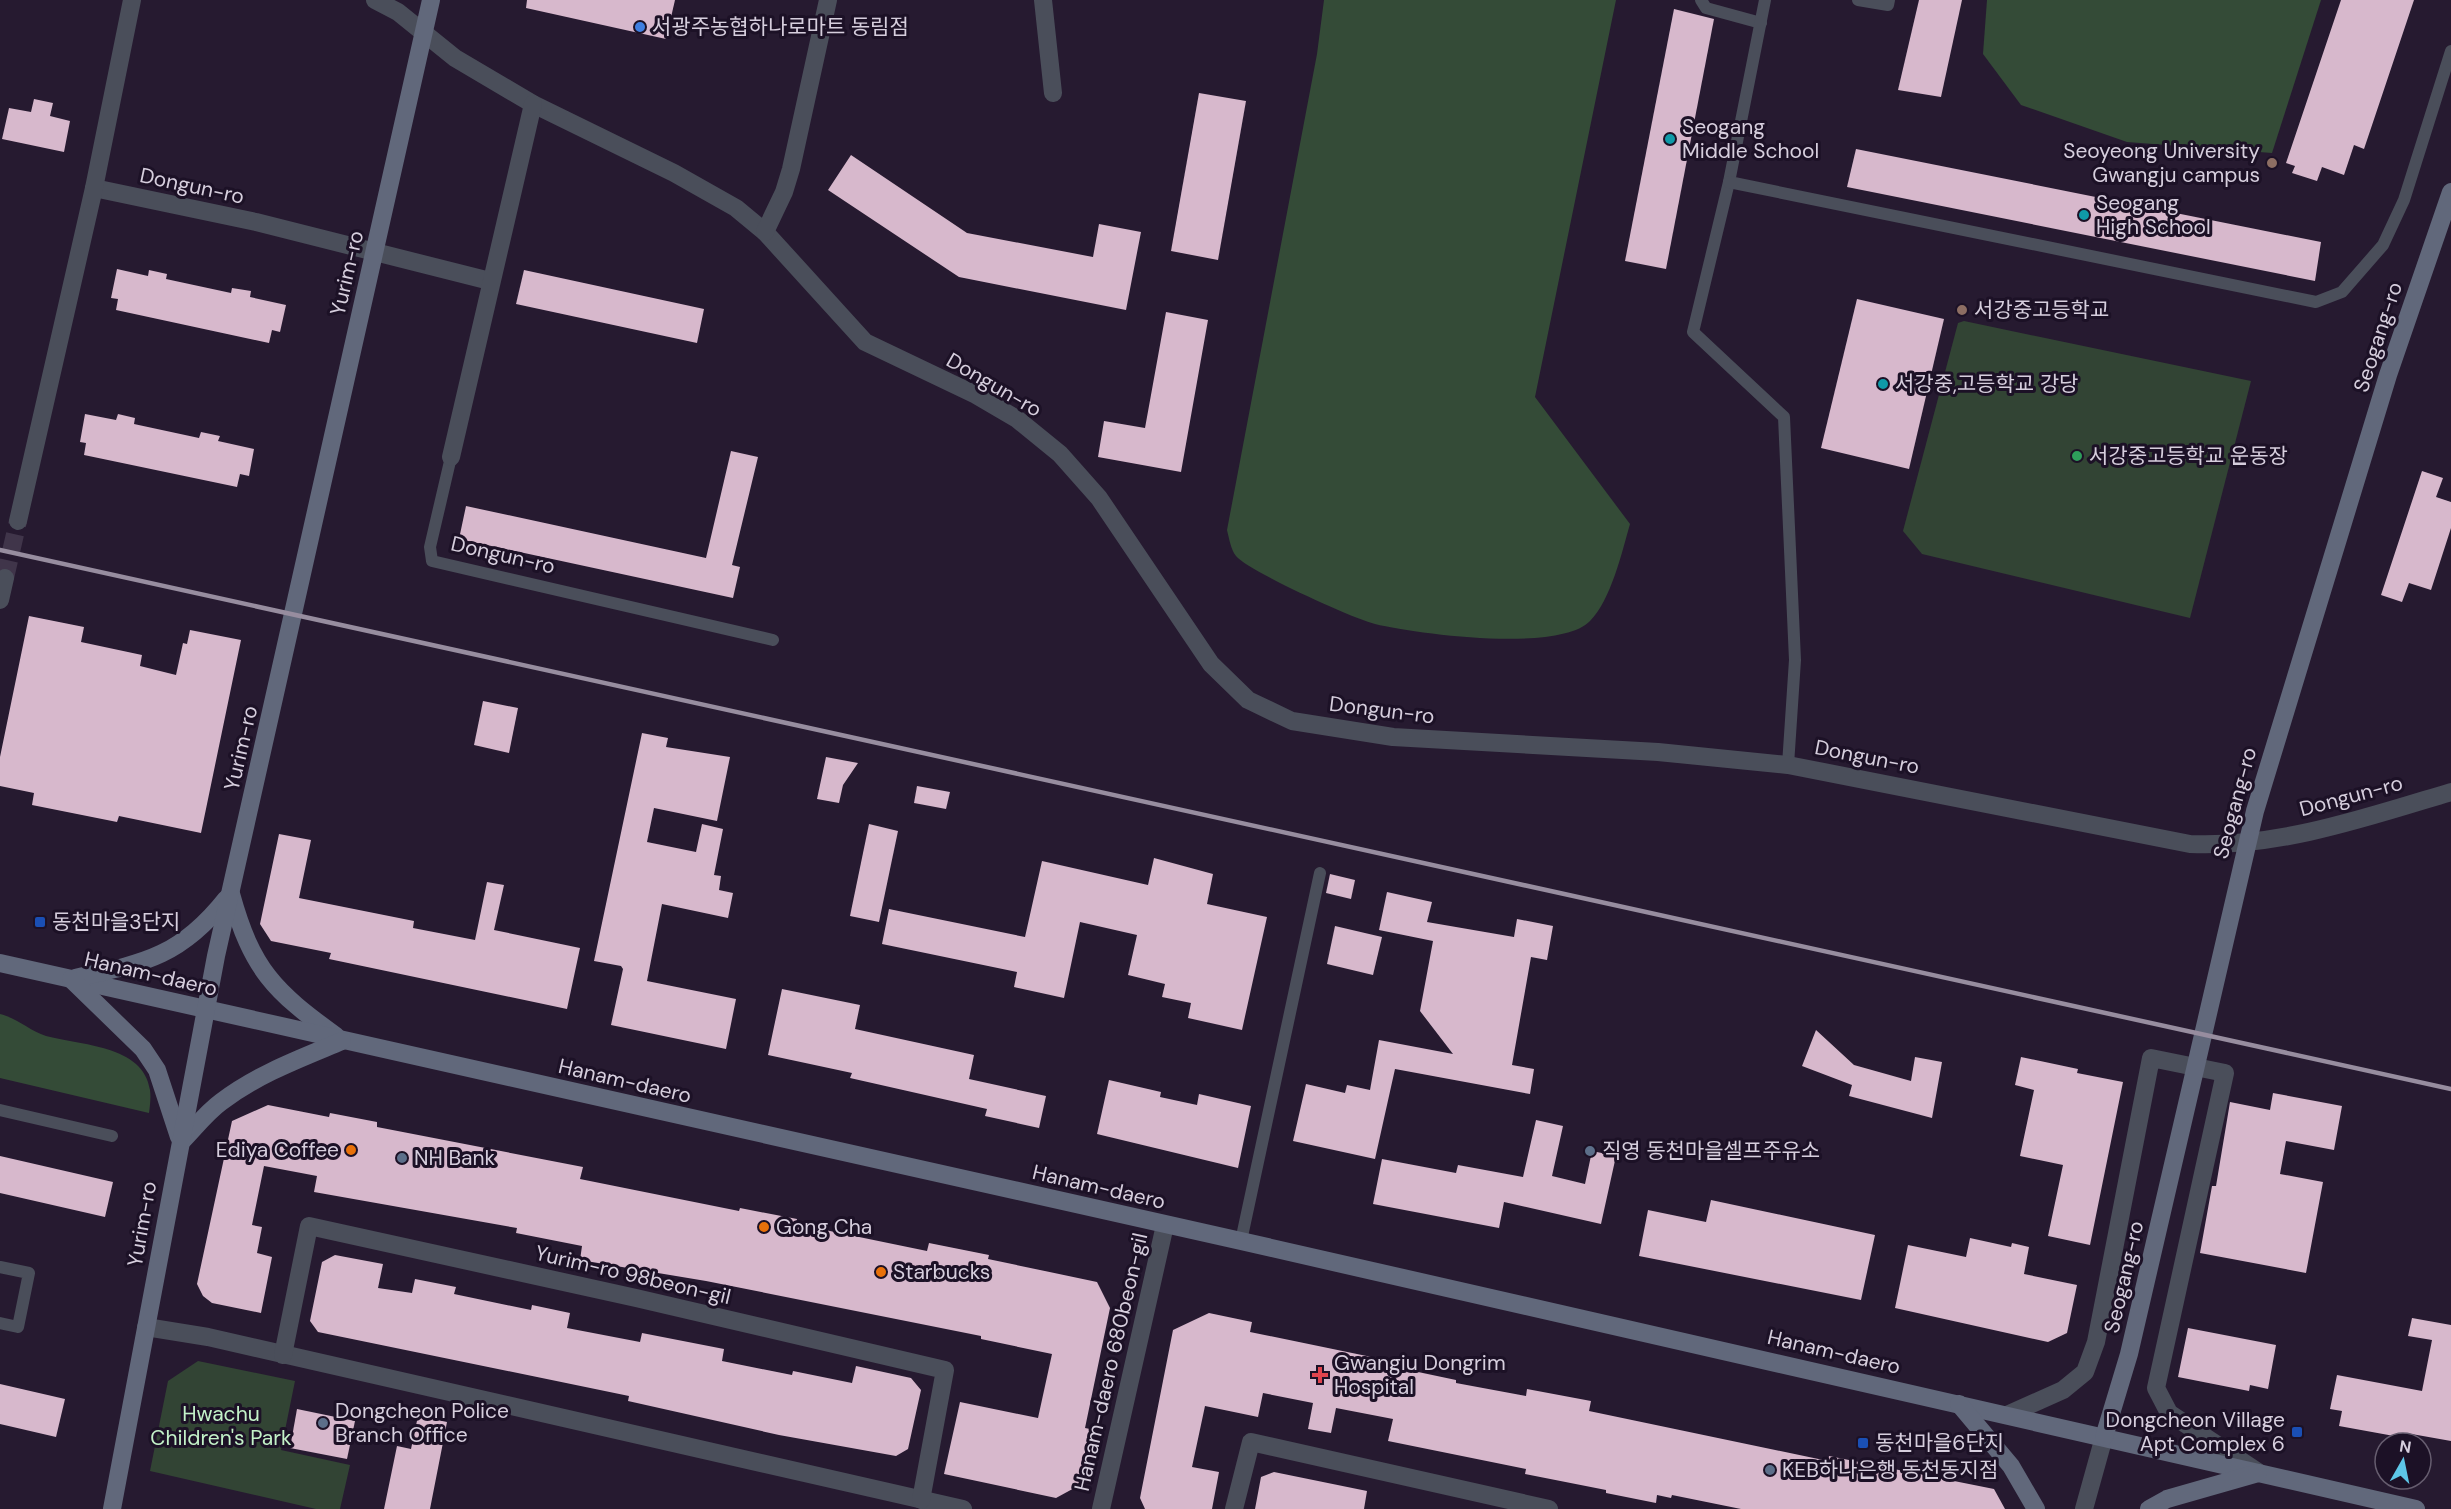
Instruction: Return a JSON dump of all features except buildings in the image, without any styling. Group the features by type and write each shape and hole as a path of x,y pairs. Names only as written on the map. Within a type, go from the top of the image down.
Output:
{"street":[{"path":"18,520 94,188 132,0"},
{"name":"Dongun-ro","path":"375,0 398,12 455,58 533,104 674,173 736,208 765,232 865,342 976,395 1017,419 1060,454 1099,498 1211,664 1248,700 1292,721 1393,737 1658,752 1788,765 2174,843 2216,845 2304,833 2451,792"},
{"name":"Yurim-ro","path":"112,1509 205,1009 431,0"},
{"path":"765,232 784,192 791,169 828,0"},
{"path":"1043,0 1053,93"},
{"name":"Dongun-ro","path":"451,457 490,281 533,104"},
{"name":"Dongun-ro","path":"94,188 256,222 490,281"},
{"name":"Seogang-ro","path":"2104,1437 2129,1354 2254,811 2388,375 2451,192"},
{"path":"0,600 5,578"},
{"path":"70,979 144,963 178,946 206,924 231,893"},
{"path":"231,893 241,930 252,955 270,982 288,1001 342,1041"},
{"name":"Hanam-daero","path":"0,963 1241,1241 2416,1509"},
{"path":"70,979 143,1049 157,1070 181,1142 218,1104 246,1084 273,1069 342,1041"},
{"path":"2007,1415 2062,1390 2085,1372 2096,1342 2151,1058 2226,1073 2156,1388 2169,1413 2259,1473"},
{"name":"Hanam-daero 680beon-gil","path":"1101,1509 1165,1225"},
{"name":"Yurim-ro 98beon-gil","path":"283,1355 309,1226 636,1298 945,1370 921,1500"},
{"path":"146,1327 208,1337 963,1509"},
{"path":"1959,1404 2011,1467 2037,1509"},
{"path":"2084,1509 2104,1437"},
{"path":"1234,1509 1251,1442 1549,1509"},
{"path":"2149,1509 2167,1499 2259,1473"}],"lane":[{"path":"1701,0 1706,8 1761,23"},
{"path":"1765,0 1729,182 1693,332 1784,417 1795,660 1788,765"},
{"path":"1858,0 1888,5 1889,0"},
{"path":"1729,182 2316,302 2342,292 2383,245 2404,200 2451,51"},
{"name":"Dongun-ro","path":"451,457 430,547 432,561 773,640"},
{"path":"1241,1241 1320,873"},
{"path":"0,1110 112,1136"},
{"path":"0,1267 29,1273 18,1327 0,1323"}],"green space":[{"path":"1324,0 1616,0 1535,397 1630,524 1615,575 1604,601 1590,621 1574,631 1519,639 1487,638 1453,636 1375,624 1325,604 1260,572 1236,556 1230,544 1227,530 1317,54"},
{"path":"1987,0 2321,0 2272,153 2127,142 2021,105 1983,54"},
{"name":"서강중고등학교 운동장","path":"1964,321 2251,381 2190,618 1922,554 1903,531 1958,323"},
{"path":"0,1014 46,1036 92,1045 123,1056 136,1064 145,1075 150,1090 149,1113 0,1078"},
{"name":"Hwachu Children's Park","path":"198,1361 295,1381 281,1450 350,1465 340,1509 316,1509 150,1471 168,1381"}],"tunnel":[{"path":"5,578 18,521"}],"railway":[{"path":"0,550 2451,1089"}],"place":[{"name":"서광주농협하나로마트 동림점","path":"640,27"},
{"name":"Seogang Middle School","path":"1670,139"},
{"name":"Seoyeong University Gwangju campus","path":"2272,163"},
{"name":"Seogang High School","path":"2084,215"},
{"name":"서강중고등학교","path":"1962,310"},
{"name":"서강중,고등학교 강당","path":"1883,384"},
{"name":"서강중고등학교 운동장","path":"2077,456"},
{"name":"동천마을3단지","path":"40,922"},
{"name":"Ediya Coffee","path":"351,1150"},
{"name":"직영 동천마을셀프주유소","path":"1590,1151"},
{"name":"NH Bank","path":"402,1158"},
{"name":"Gong Cha","path":"764,1227"},
{"name":"Starbucks","path":"881,1272"},
{"name":"Gwangiu Dongrim Hospital","path":"1320,1375"},
{"name":"Dongcheon Police Branch Office","path":"323,1423"},
{"name":"Dongcheon Village Apt Complex 6","path":"2297,1432"},
{"name":"동천마을6단지","path":"1863,1443"},
{"name":"KEB하나은행 동천동지점","path":"1770,1470"}]}
